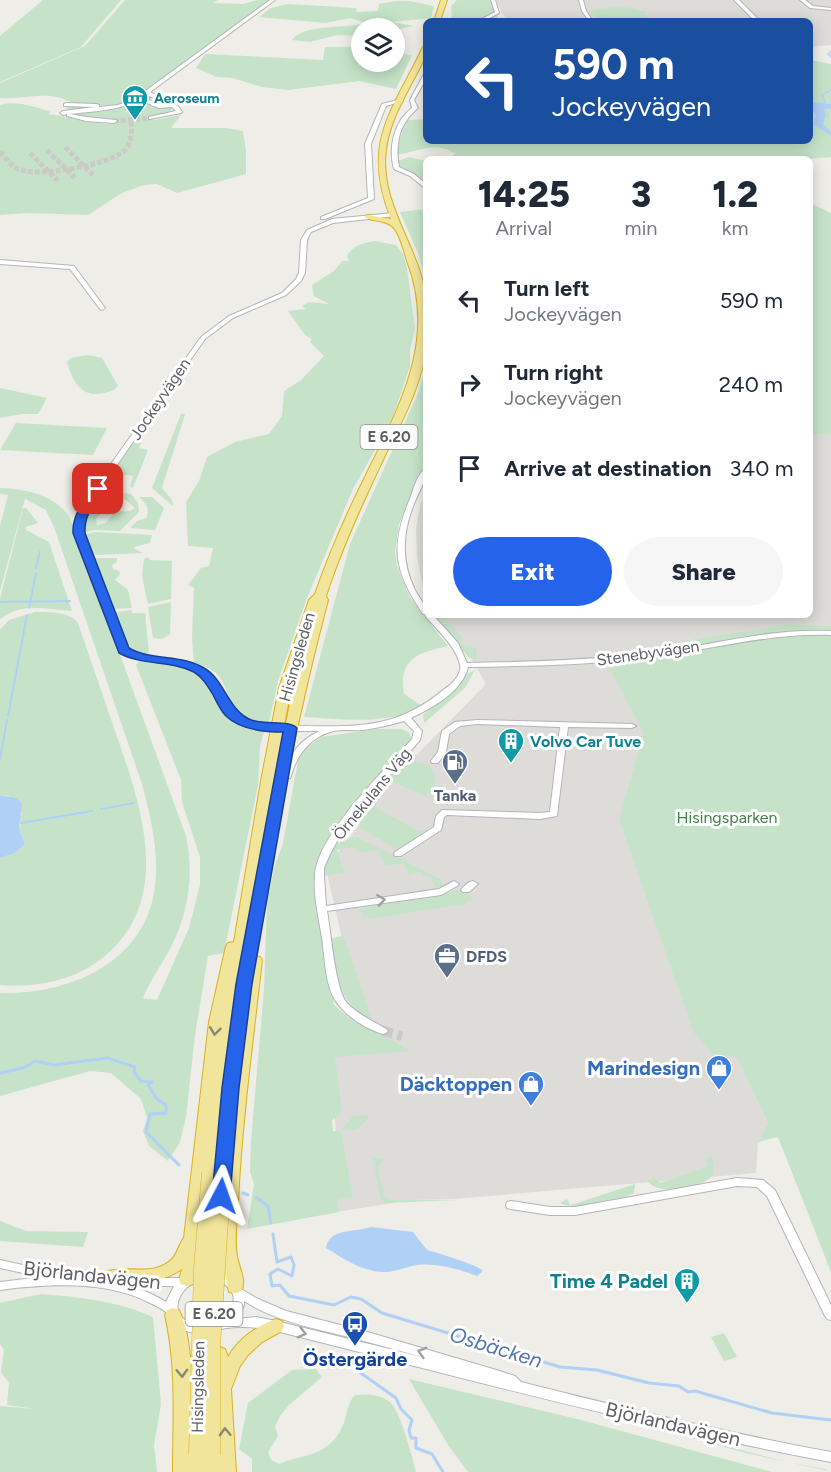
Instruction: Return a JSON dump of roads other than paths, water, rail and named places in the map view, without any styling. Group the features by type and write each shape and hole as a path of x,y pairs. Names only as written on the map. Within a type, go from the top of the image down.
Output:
{"highway":[{"path":"438,18 444,0"},
{"name":"Hisingsleden","path":"198,1472 207,1460 228,1066 258,873 284,728 300,684 323,600 320,596 348,524 408,396 419,358 423,317 420,287 388,201 382,172 382,151 389,126 423,53"},
{"path":"368,217 382,211 388,201"},
{"path":"368,217 384,219 397,226"},
{"name":"Hisingsleden","path":"258,873 279,790 284,728"},
{"path":"185,1281 192,1261 192,1234 216,1022 242,897 258,873"},
{"path":"237,1290 229,1256 230,1202 237,1117 259,925 258,873"},
{"path":"111,1276 150,1276 174,1267 184,1257 192,1234"},
{"path":"172,1312 180,1344 182,1374 182,1472"},
{"path":"222,1325 219,1362 223,1391 227,1472"},
{"path":"223,1391 236,1356 254,1338 276,1326"}],"street":[{"path":"114,121 86,119 63,113 130,103 147,93 273,0"},
{"path":"486,18 497,13 493,0"},
{"path":"581,0 589,18"},
{"path":"736,0 755,18"},
{"path":"802,0 812,7 831,9"},
{"path":"423,80 412,100 415,108 405,116 394,147 396,168 411,175 423,185"},
{"path":"147,93 147,101 159,106 172,105 179,111 151,118"},
{"path":"319,225 318,222 324,218 371,199 368,144 384,105 401,100"},
{"path":"66,105 110,107"},
{"path":"319,225 339,219 393,215"},
{"name":"Jockeyvägen","path":"284,728 254,726 231,714 211,680 199,669 171,661 134,656 123,650 88,559 78,524 88,502 198,344 231,317 277,297 295,285 302,273 306,235 319,225"},
{"path":"0,262 72,267 102,308"},
{"path":"423,476 403,525 399,551 405,579 414,597 423,608"},
{"path":"284,728 379,726 407,719 424,710 453,687 461,677 464,665 455,645 431,618"},
{"name":"Stenebyvägen","path":"464,665 586,662 659,654 776,632 831,633"},
{"name":"Örnekulans Väg","path":"383,1031 350,1013 335,992 320,875 327,852 351,816 416,740 418,731 407,719"},
{"name":"Örnekulans Väg","path":"435,761 442,752 445,733 458,724 496,722 632,726"},
{"path":"398,854 438,828 440,816 445,812 540,816 554,814 564,725"},
{"path":"279,790 285,781 294,754 300,747 315,735 343,728"},
{"path":"323,909 441,891 454,884"},
{"path":"511,1205 550,1211 574,1210 745,1181 759,1183 771,1193 831,1316"},
{"name":"Björlandavägen","path":"0,1264 24,1269 111,1276 143,1282 185,1281"},
{"path":"202,1275 224,1278 237,1290 238,1310 222,1325 205,1330 194,1329 180,1323 172,1312 172,1295 185,1281 202,1275"},
{"name":"Björlandavägen","path":"0,1286 33,1281 74,1282 140,1294 155,1299 172,1312"},
{"name":"Björlandavägen","path":"237,1290 261,1307 300,1321 422,1352 511,1379 517,1385"},
{"name":"Björlandavägen","path":"222,1325 256,1322 276,1326 657,1421 831,1457"}],"water":[{"path":"813,102 831,104 831,109 824,109 826,115 823,124 831,132 831,136 813,124 816,115 813,112"},
{"path":"0,795 16,798 22,803 19,829 25,844 15,853 0,858"},
{"path":"371,1227 413,1232 427,1250 483,1271 477,1276 447,1267 424,1265 390,1272 373,1271 358,1266 326,1248 328,1241 338,1234"}],"waterway":[{"path":"831,51 828,54 831,57"},
{"path":"825,102 822,95 831,90"},
{"path":"38,558 40,551"},
{"path":"36,568 39,556"},
{"path":"30,602 36,573"},
{"path":"30,602 70,601"},
{"path":"0,602 30,602"},
{"path":"29,608 30,602"},
{"path":"8,716 27,615"},
{"path":"0,760 7,720"},
{"path":"101,809 134,803"},
{"path":"21,823 92,811"},
{"name":"Osbäcken","path":"0,1073 23,1068 35,1061 54,1065 107,1058 135,1067 134,1072 141,1081 152,1082 148,1085 157,1099 166,1105 166,1113 150,1114 146,1132 179,1165"},
{"name":"Osbäcken","path":"243,1193 248,1195"},
{"name":"Osbäcken","path":"256,1197 268,1206 271,1223"},
{"name":"Osbäcken","path":"273,1234 277,1262 291,1257 294,1265 292,1276 278,1269 270,1274 272,1286 280,1285 289,1296 334,1305 351,1297 361,1299 382,1313 560,1367 597,1370 649,1383 679,1386 688,1392 695,1391 772,1413 831,1420"},
{"path":"347,1358 351,1366 396,1398 401,1409 412,1420 409,1430 411,1438 416,1438 416,1448 432,1454 443,1472"}],"tunnel":[{"path":"114,121 151,118"},
{"path":"84,166 103,161 124,151 130,141 131,121"},
{"path":"65,147 84,166"},
{"path":"47,150 67,170"},
{"path":"0,152 16,168 25,171 48,171"},
{"path":"30,153 48,171"},
{"path":"67,170 84,166"},
{"path":"84,166 93,175"},
{"path":"48,171 67,170"},
{"path":"67,170 75,178"},
{"path":"48,171 58,181"},
{"path":"383,1031 402,1036"}],"place":[{"name":"Aeroseum","path":"135,121"},
{"name":"Volvo Car Tuve","path":"511,764"},
{"name":"Tanka","path":"455,785"},
{"name":"DFDS","path":"447,979"},
{"name":"Marindesign","path":"719,1091"},
{"name":"Däcktoppen","path":"531,1107"},
{"name":"Time 4 Padel","path":"687,1304"},
{"name":"Östergärde","path":"355,1347"}],"park label":[{"name":"Hisingsparken","path":"727,817"}]}
